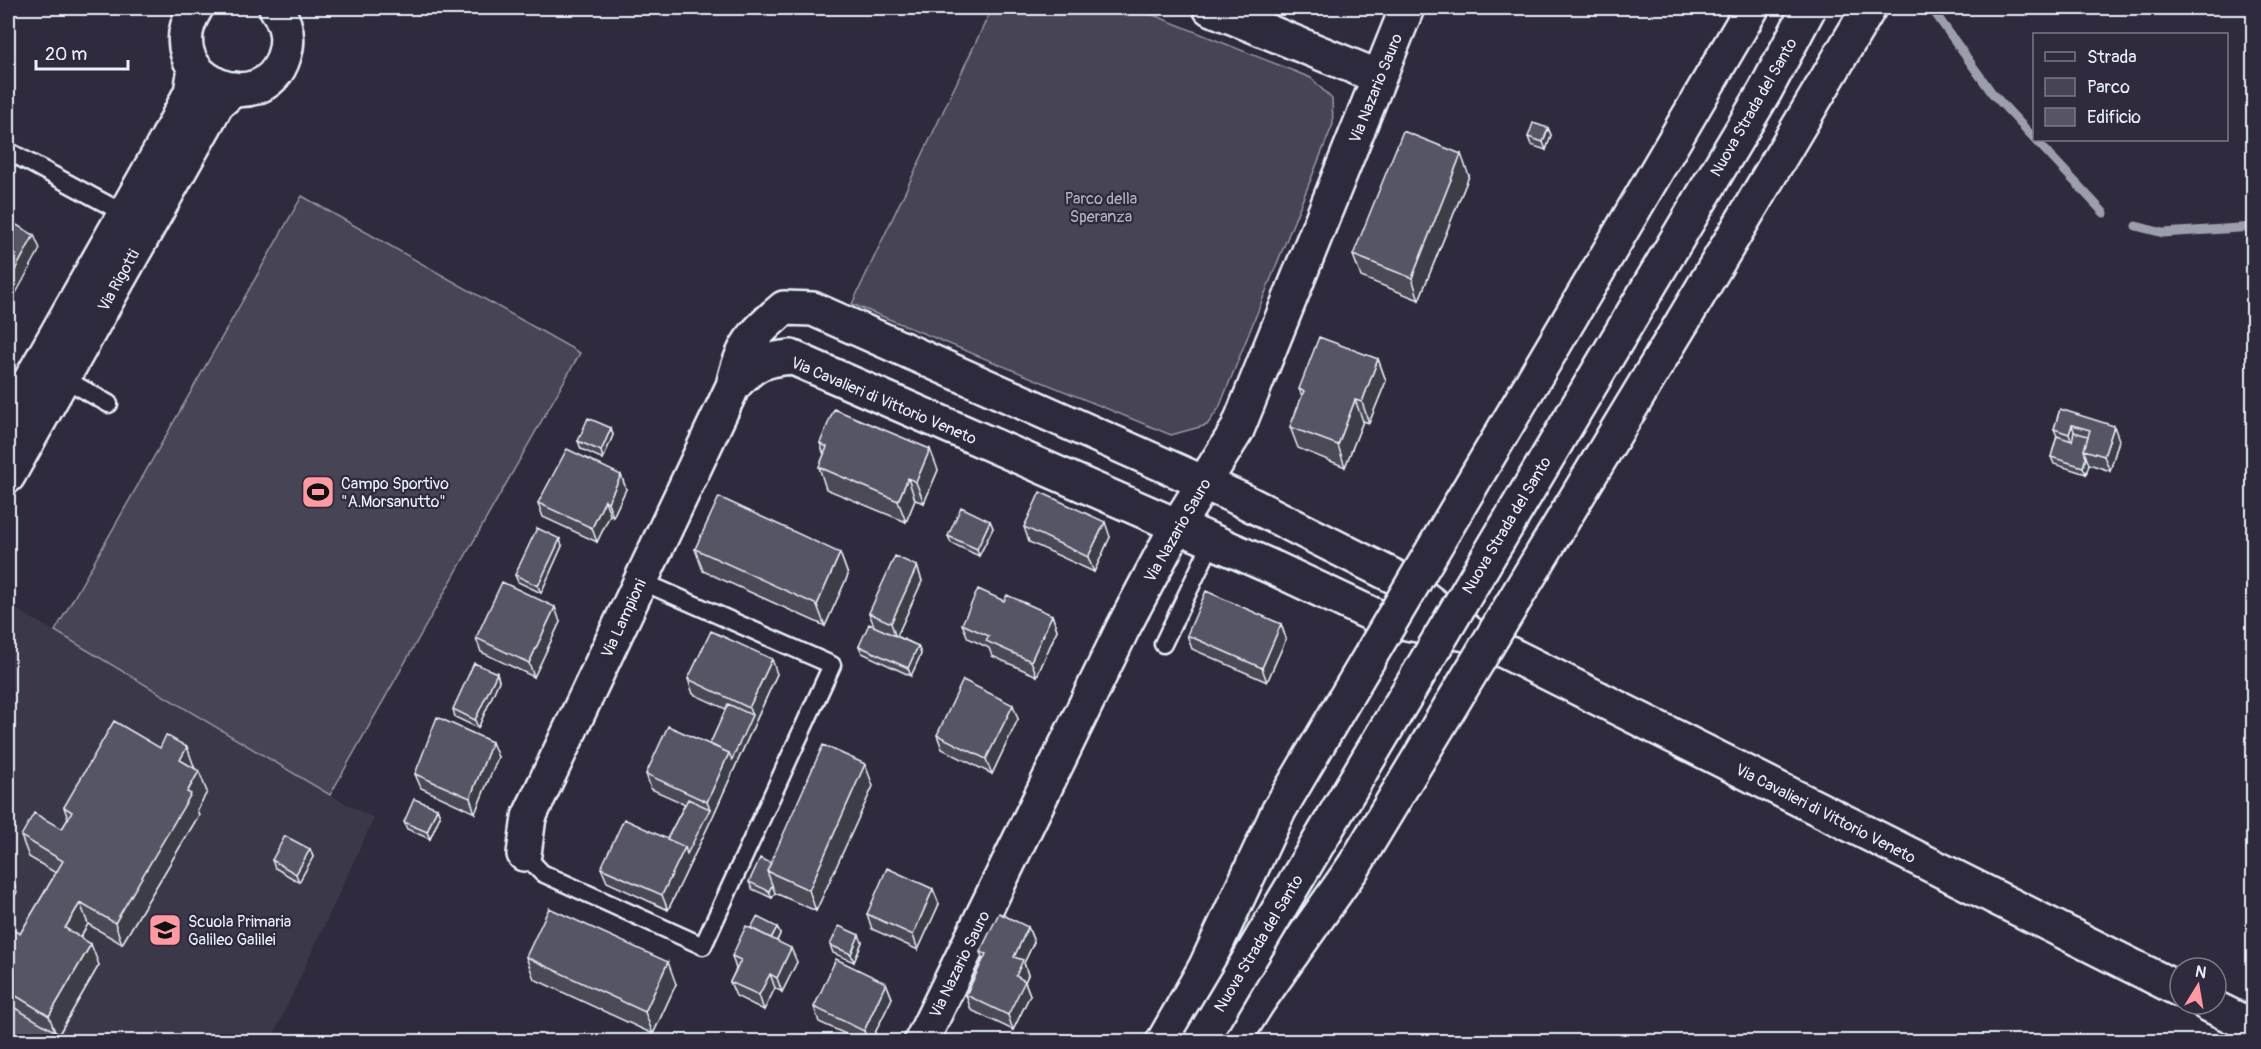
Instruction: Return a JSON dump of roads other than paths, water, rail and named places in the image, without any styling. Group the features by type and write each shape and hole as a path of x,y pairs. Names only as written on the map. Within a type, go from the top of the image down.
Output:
{"main road":[{"path":"196,8 186,31 186,46 195,68 208,81 234,89 250,88 264,82 275,73 283,60 287,32 276,8"},
{"path":"1210,8 1379,78"},
{"name":"Via Nazario Sauro","path":"921,1041 1123,628 1177,526 1237,430 1407,8"},
{"path":"1163,1041 1205,968 1278,812 1752,8"},
{"name":"Nuova Strada del Santo","path":"1200,1041 1753,111 1809,8"},
{"path":"1233,1041 1354,866 1869,8"},
{"name":"Via Rigotti","path":"136,220 191,92 195,68"},
{"name":"Via Rigotti","path":"8,476 51,371 136,220 217,104 234,89"},
{"name":"Via Cavalieri di Vittorio Veneto","path":"733,386 739,360 755,332 784,308 813,309 1205,482 1401,580 1472,635 2168,984"},
{"name":"Via Cavalieri di Vittorio Veneto","path":"733,386 751,368 763,360 791,357 1177,526 1380,618 1472,635"},
{"name":"Via Rigotti","path":"8,420 51,371"},
{"name":"Via Lampioni","path":"524,854 529,817 733,386"},
{"path":"2228,1014 2253,1027"}],"lane":[{"path":"8,151 136,220"},
{"path":"51,371 109,404"},
{"path":"1163,644 1212,542"},
{"path":"524,854 542,873 703,946 832,665 641,581"}],"waterway":[{"path":"1935,13 1992,93 2033,137"},
{"path":"2037,141 2104,213"},
{"path":"2136,226 2163,233 2254,227"}],"place":[{"name":"Campo Sportivo \"A.Morsanutto\"","path":"318,492"},
{"name":"Scuola Primaria Galileo Galilei","path":"165,930"}],"park label":[{"name":"Parco della Speranza","path":"1101,207"}]}
